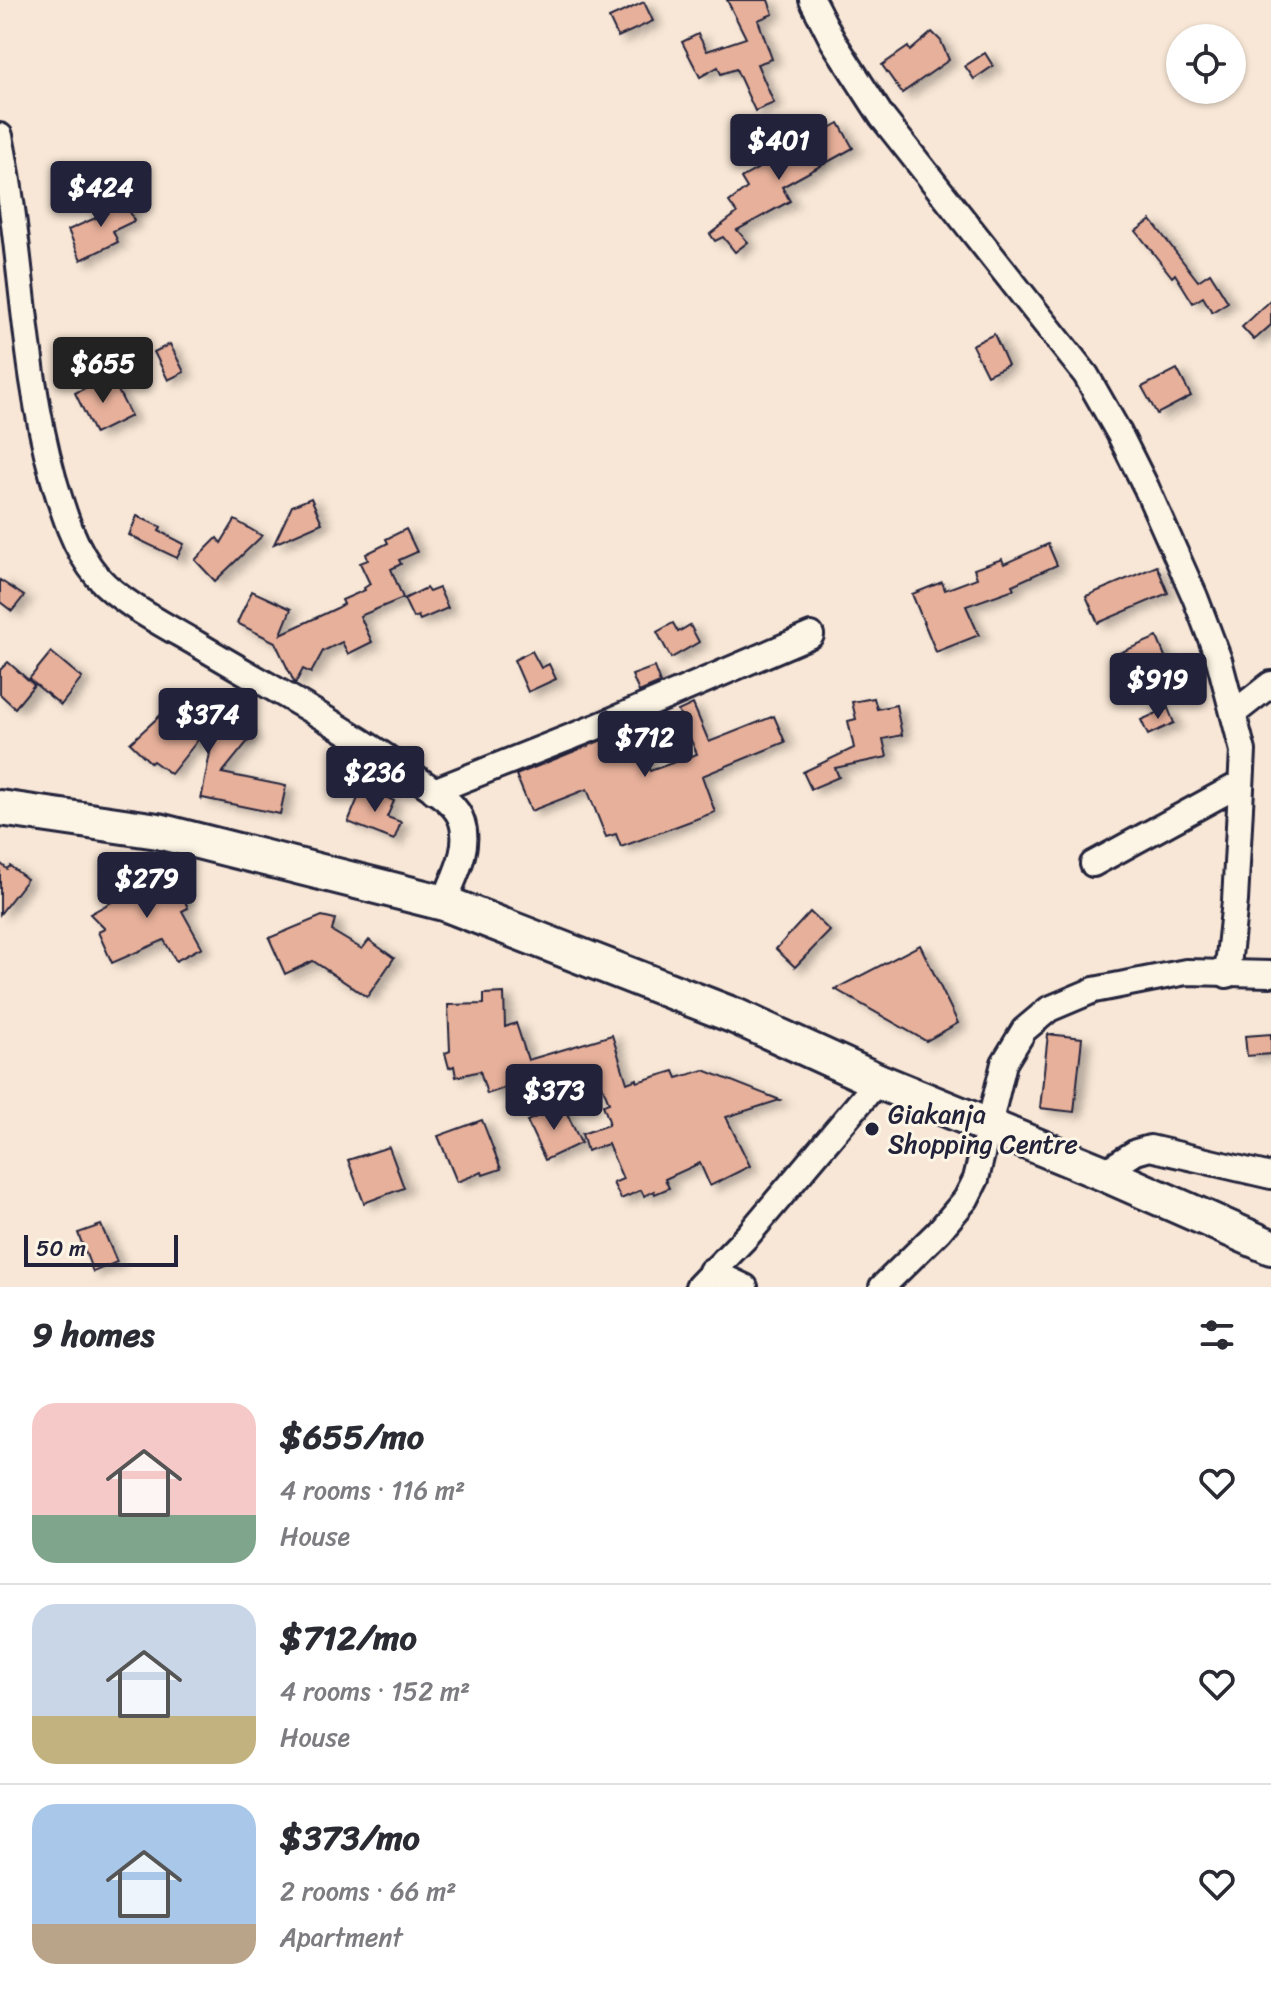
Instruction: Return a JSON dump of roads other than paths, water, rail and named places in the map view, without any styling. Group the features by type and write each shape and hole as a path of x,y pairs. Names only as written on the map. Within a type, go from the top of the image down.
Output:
{"main road":[{"path":"0,808 158,831 444,903 735,1016 878,1081 1103,1173 1271,1247"}],"street":[{"path":"812,0 833,41 882,117 1086,375 1119,433 1185,573 1219,660 1243,751 1235,901 1227,975"},
{"path":"0,136 8,175 38,415 68,525 98,577 156,620 368,744 434,791 462,818 466,838 444,903"},
{"path":"434,791 596,727 811,635"},
{"path":"1234,713 1271,684"},
{"path":"1093,864 1240,784"},
{"path":"882,1287 939,1231 966,1199 976,1179 1004,1063 1024,1030 1049,1009 1094,990 1186,972 1271,974"},
{"path":"704,1279 748,1235 878,1081"},
{"path":"1103,1173 1136,1152 1150,1148 1271,1176"},
{"path":"704,1279 745,1287"}],"place":[{"name":"Giakanja Shopping Centre","path":"872,1129"}]}
